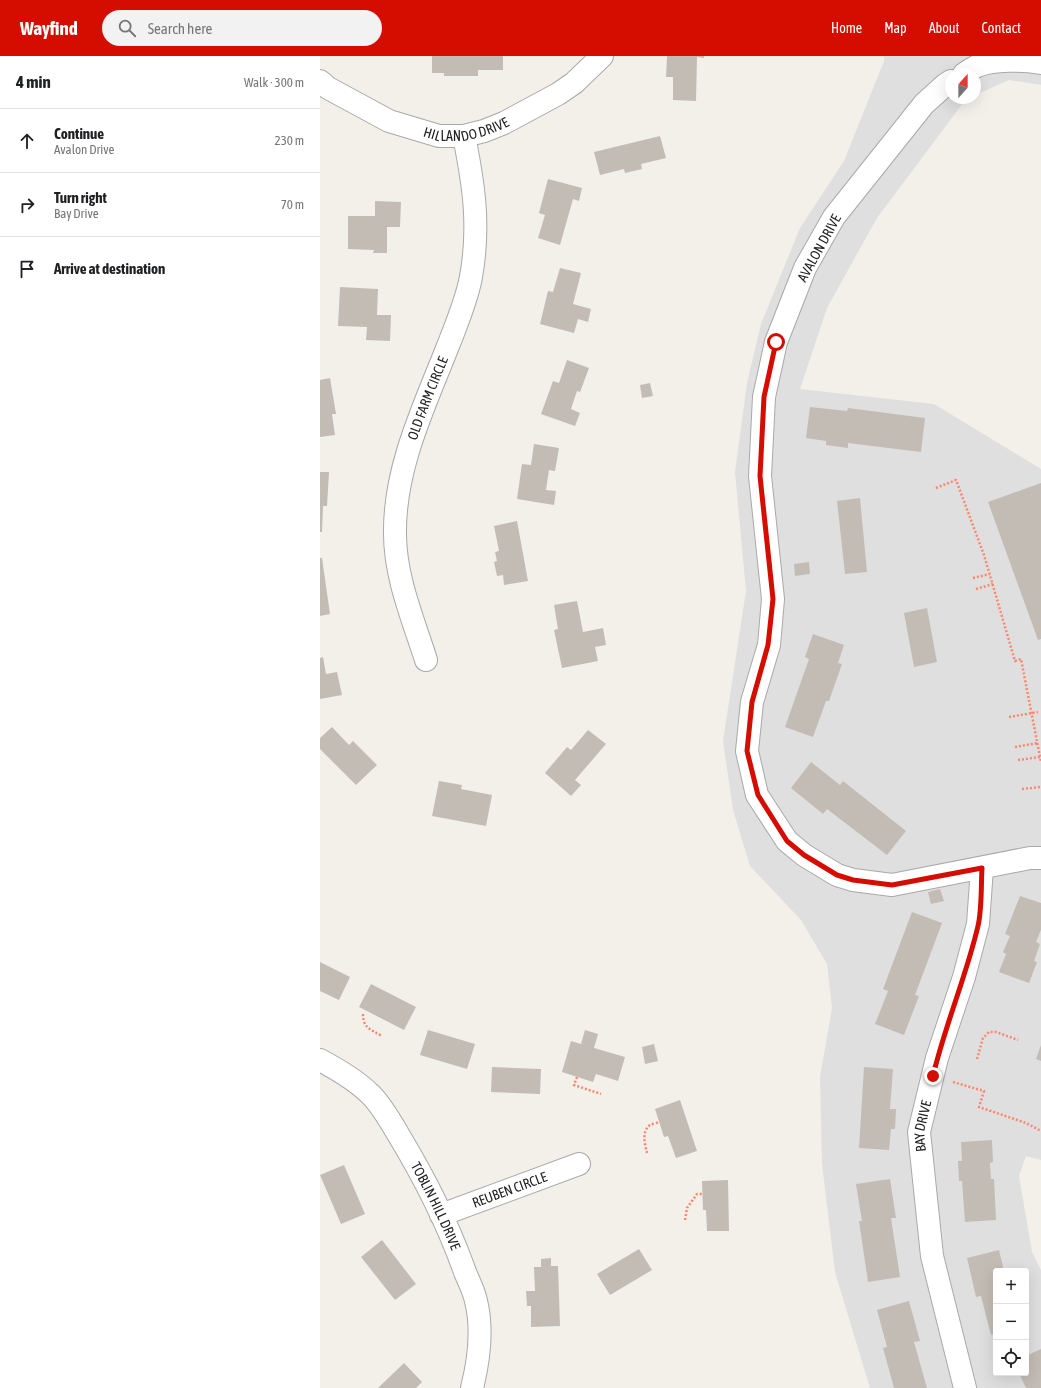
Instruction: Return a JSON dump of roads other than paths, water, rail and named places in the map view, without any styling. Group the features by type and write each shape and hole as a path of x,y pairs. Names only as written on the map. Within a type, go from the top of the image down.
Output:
{"street":[{"name":"HILLANDO DRIVE","path":"320,81 328,88 389,121 439,136 464,136 484,131 504,123 558,94 574,83 602,56"},
{"path":"973,68 978,65 995,62 1027,61 1041,64"},
{"name":"AVALON DRIVE","path":"945,85 924,104 834,217 805,268 776,342 764,397 760,476 773,599 768,645 752,702 747,751 758,795 787,841 804,855 837,875 853,880 892,885 1030,858 1041,858"},
{"name":"OLD FARM CIRCLE","path":"426,660 397,563 394,535 395,511 399,487 410,444 456,325 471,278 475,240 476,207 473,178 464,136"},
{"name":"BAY DRIVE","path":"964,1388 932,1256 919,1132 937,1058 964,977 978,924 982,868"},
{"name":"TOBLIN HILL DRIVE","path":"320,1060 333,1067 371,1094 409,1152 458,1251 476,1301 480,1331 477,1368 472,1388"},
{"name":"REUBEN CIRCLE","path":"441,1215 579,1164"}]}
